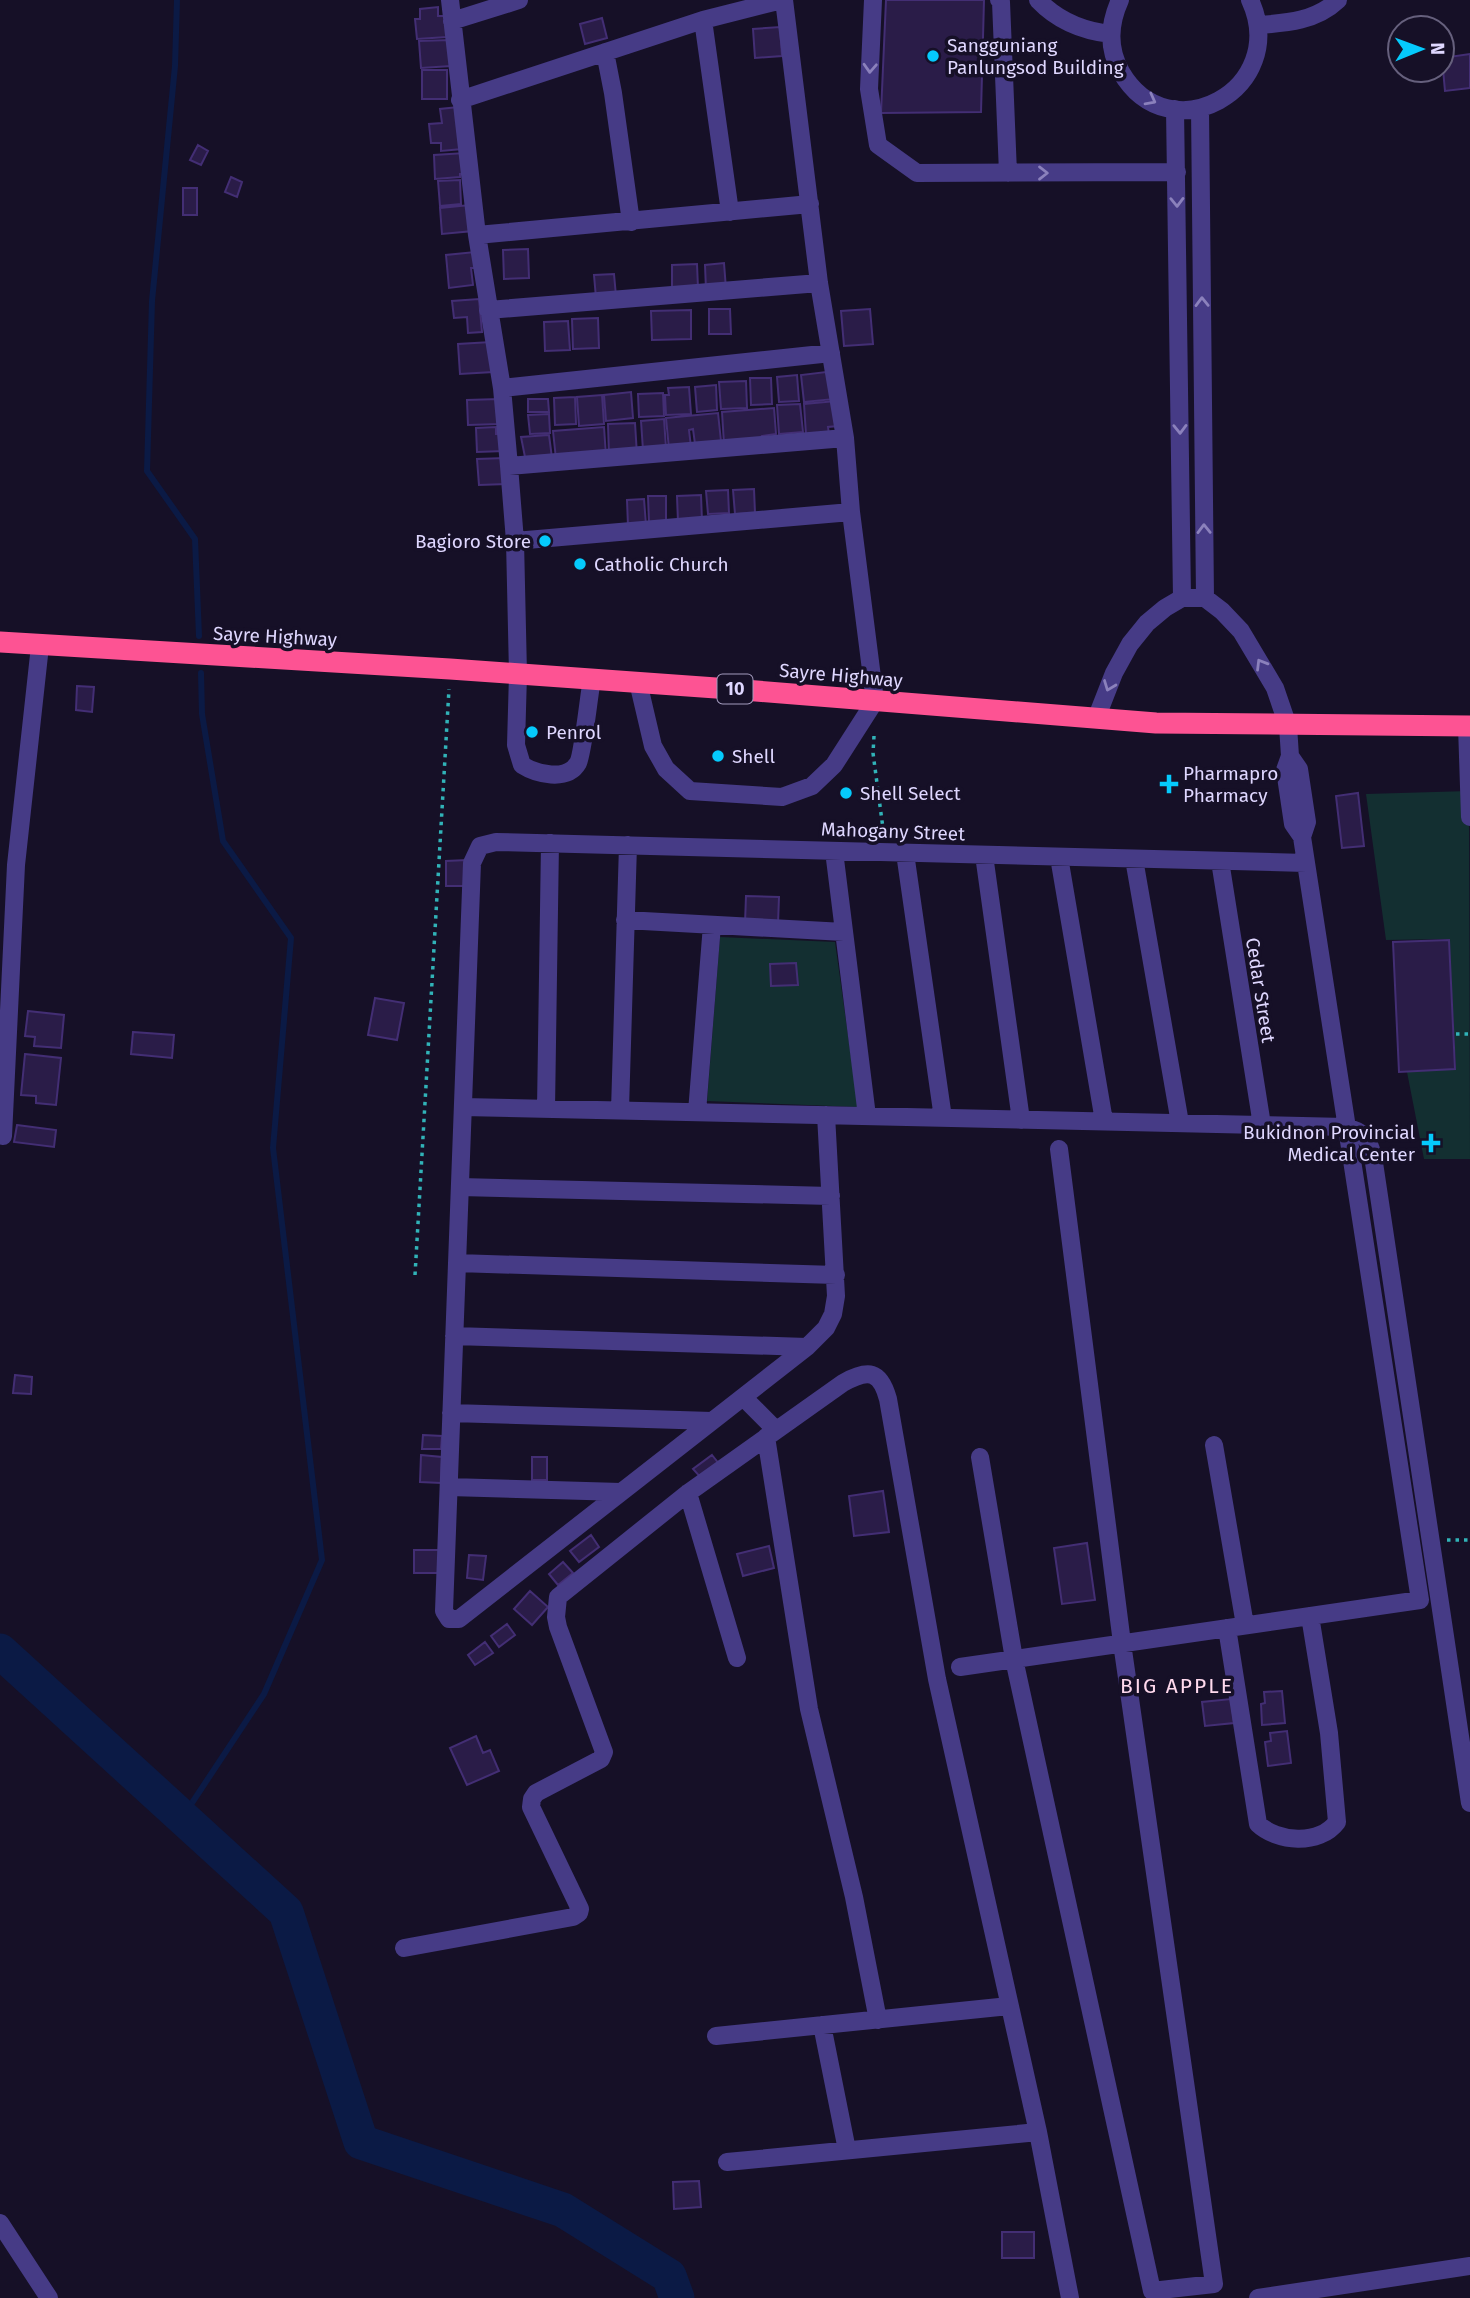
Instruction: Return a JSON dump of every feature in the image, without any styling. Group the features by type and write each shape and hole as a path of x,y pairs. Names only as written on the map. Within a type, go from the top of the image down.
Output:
{"highway":[{"name":"Sayre Highway","path":"0,642 638,682 1156,723 1469,726"}],"street":[{"path":"450,0 477,235 502,388 515,541 518,674 516,745 522,765 531,771 554,774 567,772 578,762 592,679"},
{"path":"452,21 519,0"},
{"path":"460,100 703,20 783,0 819,283 845,438 851,512 875,701 834,765 811,786 782,797 690,791 666,769 653,746 638,682"},
{"path":"873,0 869,89 878,145 917,173 1177,172"},
{"path":"999,0 1008,173"},
{"path":"1038,0 1084,30 1111,34"},
{"path":"1120,0 1112,21 1114,58 1133,88 1152,102 1175,109 1200,108 1226,97 1246,78 1257,53 1259,25 1250,0"},
{"path":"1259,25 1284,23 1318,15 1338,0"},
{"path":"703,20 730,212"},
{"path":"605,52 631,222"},
{"path":"1200,108 1205,598"},
{"path":"1175,109 1182,598"},
{"path":"477,235 810,204"},
{"path":"488,310 819,283"},
{"path":"502,388 831,353"},
{"path":"509,466 845,438"},
{"path":"515,541 851,512"},
{"path":"960,1667 1420,1600 1302,837 1307,822 1299,769 1290,756 1288,726 1275,688 1241,631 1222,611 1205,598 1182,598 1147,623 1130,643 1114,673 1096,719"},
{"path":"3,1136 16,865 40,646"},
{"path":"1469,726 1470,817"},
{"name":"Mahogany Street","path":"463,1107 472,863 480,846 496,842 550,843 1306,863"},
{"path":"546,1109 550,843"},
{"path":"620,1110 628,845"},
{"path":"834,851 867,1116"},
{"path":"905,853 943,1118"},
{"path":"984,855 1021,1120"},
{"path":"1059,857 1104,1121"},
{"path":"1133,859 1180,1123"},
{"name":"Cedar Street","path":"1220,861 1262,1125"},
{"path":"625,920 844,932"},
{"path":"697,1112 712,925"},
{"path":"826,1115 836,1275 833,1314 826,1328 807,1347 459,1619 446,1617 444,1611 463,1107 620,1110 1345,1127 1364,1133 1373,1156 1470,1802"},
{"path":"980,1457 1014,1659 1152,2291 1214,2284 1122,1643 1059,1149"},
{"path":"460,1186 831,1196"},
{"path":"457,1263 836,1275"},
{"path":"454,1336 807,1347"},
{"path":"404,1948 573,1917 579,1913 580,1909 531,1807 536,1793 601,1759 604,1752 558,1627 556,1605 562,1592 688,1493 856,1376 869,1373 884,1385 937,1679 1038,2132 1070,2298"},
{"path":"743,1397 771,1434 809,1709 854,1897 878,2020"},
{"path":"451,1413 712,1421"},
{"path":"1214,1445 1245,1625"},
{"path":"449,1487 621,1492"},
{"path":"688,1493 737,1658"},
{"path":"1227,1628 1258,1824 1267,1833 1283,1838 1320,1836 1332,1829 1336,1822 1329,1733 1310,1616"},
{"path":"716,2036 1009,2006"},
{"path":"822,2025 847,2150"},
{"path":"727,2162 1038,2132"},
{"path":"0,2223 49,2298"},
{"path":"1258,2298 1470,2266"}],"path":[{"path":"415,1275 450,669"},
{"path":"875,701 873,753 886,852"},
{"path":"1456,1034 1470,1034"}],"green space":[{"path":"1469,791 1470,1159 1424,1159 1407,1072 1456,1069 1449,939 1386,940 1366,794"},
{"path":"720,937 835,942 858,1107 707,1101"}],"building":[{"name":"Sangguniang Panlungsod Building","path":"886,0 984,0 981,112 881,113"},
{"path":"438,7 438,16 446,16 447,37 417,39 415,19 420,19 420,9"},
{"path":"602,18 607,38 585,44 580,24"},
{"path":"780,27 782,56 755,58 753,29"},
{"path":"450,40 451,66 421,68 419,41"},
{"path":"1470,54 1470,88 1445,91 1444,84 1456,84 1456,56"},
{"path":"422,70 447,70 447,99 422,99"},
{"path":"458,107 462,149 441,151 441,143 431,143 429,124 442,123 440,109"},
{"path":"198,145 208,151 201,165 190,160"},
{"path":"465,153 466,174 435,179 434,155"},
{"path":"231,177 242,182 237,197 225,192"},
{"path":"460,180 461,204 440,206 438,181"},
{"path":"183,188 197,188 197,215 183,215"},
{"path":"470,205 473,231 442,234 440,208"},
{"path":"528,249 529,278 504,279 503,250"},
{"path":"475,252 477,268 471,268 473,285 449,288 446,255"},
{"path":"724,263 726,289 706,290 705,265"},
{"path":"697,264 698,288 672,289 672,265"},
{"path":"614,274 616,296 596,298 594,275"},
{"path":"479,299 482,332 468,333 467,317 454,318 452,301"},
{"path":"709,309 730,309 731,334 709,334"},
{"path":"870,309 873,344 844,346 841,311"},
{"path":"691,310 691,339 652,340 651,311"},
{"path":"598,318 599,348 573,349 572,319"},
{"path":"568,321 570,350 545,351 544,322"},
{"path":"491,342 493,372 460,374 458,344"},
{"path":"826,372 835,399 804,402 801,375"},
{"path":"797,375 799,401 779,402 777,377"},
{"path":"750,378 771,378 772,404 751,405"},
{"path":"746,381 747,408 721,409 719,382"},
{"path":"716,385 717,410 697,412 695,387"},
{"path":"689,387 691,414 666,415 665,395 669,395 668,388"},
{"path":"631,392 633,418 606,421 604,395"},
{"path":"663,393 664,416 639,417 638,394"},
{"path":"602,395 604,424 579,426 577,397"},
{"path":"575,397 576,424 555,425 554,398"},
{"path":"499,399 500,424 468,425 467,400"},
{"path":"528,399 548,399 549,412 528,412"},
{"path":"836,401 838,426 828,427 829,434 806,435 804,404"},
{"path":"800,404 803,432 779,434 777,405"},
{"path":"774,408 776,434 762,436 763,440 724,444 722,412"},
{"path":"718,413 721,441 695,444 693,429 689,430 691,447 669,449 666,418"},
{"path":"549,414 550,433 530,434 528,415"},
{"path":"664,419 666,448 643,450 641,421"},
{"path":"635,423 637,455 609,456 608,424"},
{"path":"496,427 496,434 503,434 504,451 477,452 476,428"},
{"path":"604,427 606,456 556,459 553,431"},
{"path":"549,435 552,458 526,462 521,437"},
{"path":"505,458 507,484 479,485 477,459"},
{"path":"754,489 755,513 735,514 733,490"},
{"path":"728,490 729,513 708,514 706,491"},
{"path":"701,495 702,521 678,522 677,496"},
{"path":"648,496 666,496 666,523 649,523"},
{"path":"644,499 646,525 628,526 627,500"},
{"path":"77,686 94,687 92,712 76,710"},
{"path":"1358,793 1364,846 1342,848 1336,796"},
{"path":"467,860 468,886 446,886 446,861"},
{"path":"746,896 779,897 778,924 745,923"},
{"path":"1449,940 1455,1069 1399,1072 1393,942"},
{"path":"796,963 798,985 771,986 770,964"},
{"path":"375,998 404,1003 397,1040 368,1035"},
{"path":"28,1011 64,1015 61,1048 34,1046 35,1037 25,1036"},
{"path":"133,1032 174,1035 172,1058 131,1054"},
{"path":"25,1054 61,1058 56,1105 36,1103 36,1096 21,1095"},
{"path":"17,1125 56,1130 54,1147 14,1142"},
{"path":"15,1375 32,1377 31,1394 13,1393"},
{"path":"423,1435 442,1436 441,1449 422,1449"},
{"path":"421,1455 442,1457 441,1483 420,1482"},
{"path":"712,1455 720,1465 702,1479 693,1469"},
{"path":"532,1457 547,1457 547,1480 532,1480"},
{"path":"883,1491 889,1532 854,1536 849,1496"},
{"path":"591,1535 599,1547 579,1562 570,1551"},
{"path":"1087,1543 1095,1600 1062,1604 1054,1548"},
{"path":"769,1546 774,1568 743,1576 737,1554"},
{"path":"414,1550 441,1550 441,1573 414,1573"},
{"path":"469,1555 486,1556 483,1580 467,1578"},
{"path":"563,1562 573,1573 558,1585 549,1574"},
{"path":"530,1591 548,1607 532,1625 514,1609"},
{"path":"507,1624 515,1635 499,1647 491,1636"},
{"path":"485,1642 493,1653 475,1665 468,1655"},
{"path":"1282,1691 1285,1723 1262,1725 1261,1704 1265,1703 1264,1692"},
{"path":"1231,1699 1234,1723 1205,1726 1202,1702"},
{"path":"1287,1731 1291,1763 1268,1766 1265,1742 1271,1741 1270,1733"},
{"path":"476,1736 483,1753 490,1750 499,1771 467,1785 450,1748"},
{"path":"699,2181 701,2207 674,2209 673,2182"},
{"path":"1002,2232 1034,2232 1034,2258 1002,2258"}],"waterway":[{"path":"177,0 175,66 152,301 147,471 195,539 199,636"},
{"path":"182,1818 264,1694 322,1560 273,1148 291,938 223,841 202,714 201,673"},
{"path":"0,1651 286,1912 361,2142 563,2210 669,2276 677,2298"}],"place":[{"name":"Sangguniang Panlungsod Building","path":"933,56"},
{"name":"Bagioro Store","path":"545,541"},
{"name":"Catholic Church","path":"580,564"},
{"name":"Penrol","path":"532,732"},
{"name":"Shell","path":"718,756"},
{"name":"Pharmapro Pharmacy","path":"1169,784"},
{"name":"Shell Select","path":"846,793"},
{"name":"Bukidnon Provincial Medical Center","path":"1431,1143"}],"district":[{"name":"BIG APPLE","path":"1177,1686"}]}
